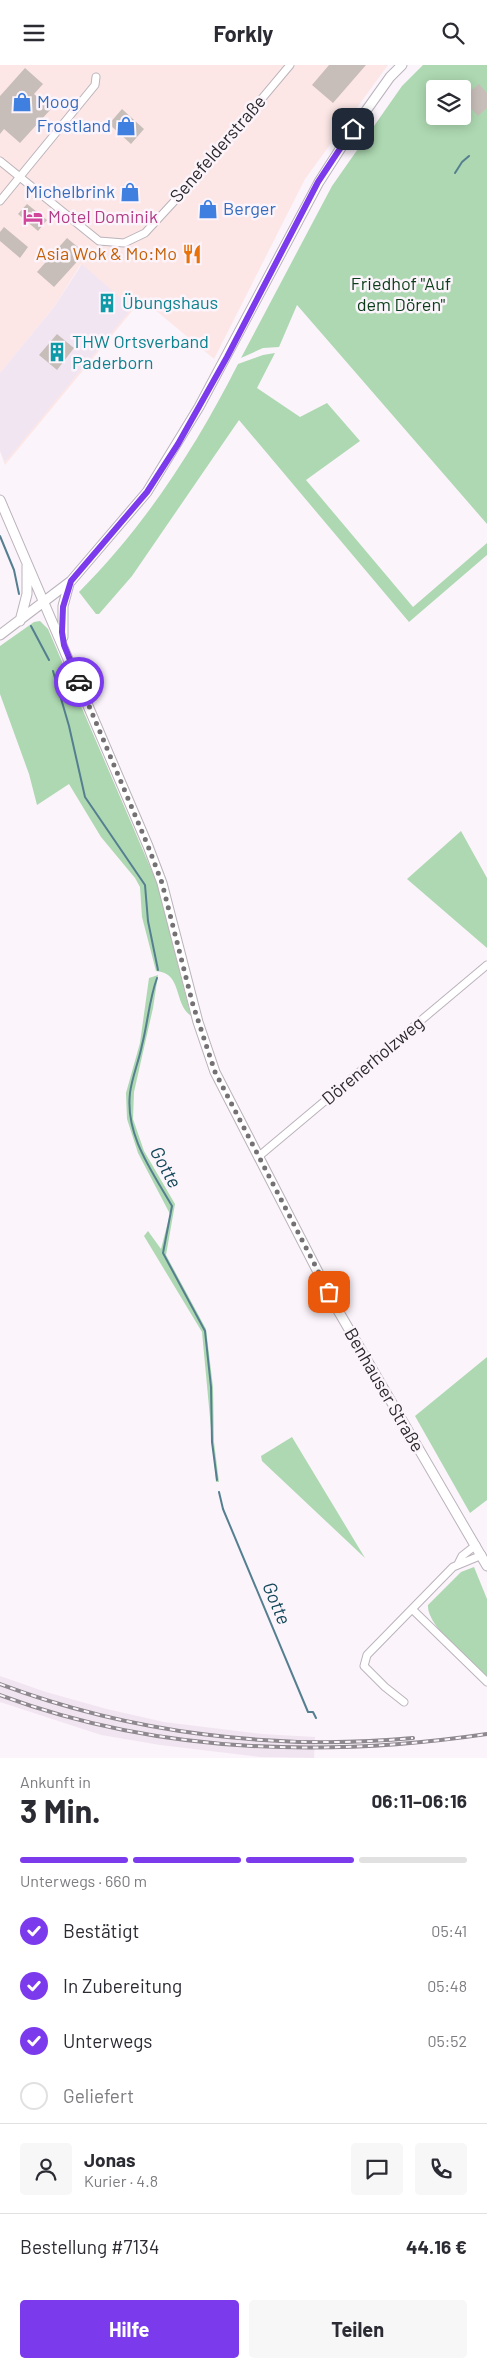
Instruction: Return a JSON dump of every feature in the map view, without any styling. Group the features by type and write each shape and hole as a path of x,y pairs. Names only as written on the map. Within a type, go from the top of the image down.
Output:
{"main road":[{"path":"0,635 71,581 147,492 173,452 227,357 318,182 390,77 402,65"},
{"name":"Benhauser Straße","path":"0,500 64,645 162,883 191,997 209,1057 258,1157 351,1333 487,1565"},
{"path":"20,621 28,594 26,558"},
{"path":"64,645 63,607 71,581"}],"street":[{"name":"Senefelderstraße","path":"0,161 99,241 114,244 133,240 149,229 194,181 290,65"},
{"path":"0,201 21,178 95,85 96,77"},
{"name":"Dörenerholzweg","path":"258,1157 487,965"},
{"path":"404,1702 385,1687 364,1666 367,1655 458,1564 462,1556 476,1545"},
{"path":"458,1564 482,1555"},
{"path":"412,1609 487,1682"}],"shaded area":[{"path":"0,65 388,65 305,179 214,359 142,299 5,465 0,451 6,462 81,264 54,307 0,373"},
{"path":"82,264 132,308 5,462 0,451 0,373 54,307"},
{"path":"0,1676 46,1692 164,1722 262,1734 315,1737 314,1758 260,1757 160,1745 101,1735 0,1702"}],"green space":[{"name":"Friedhof \"Auf dem Dören\"","path":"423,65 487,65 487,524 297,305 279,347 263,348 241,358 332,186 402,86"},
{"path":"275,353 257,388 300,417 327,403 360,441 306,480 413,607 487,543 487,555 409,622 239,420 132,576 99,614 96,614 79,592 126,540 168,484 205,425 238,364 263,355"},
{"path":"40,621 48,629 157,883 191,1016 185,1010 170,977 165,973 156,971 142,917 140,887 135,878 101,837 69,784 37,805 29,774 0,694 0,646 34,622"},
{"path":"461,831 487,878 487,948 407,879"},
{"path":"158,975 153,1008 134,1092 133,1119 144,1151 175,1204 166,1255 206,1329 213,1387 214,1442 219,1482 216,1482 202,1332 144,1236 148,1231 161,1249 170,1214 138,1153 127,1119 126,1093 140,1043 149,978"},
{"path":"487,1357 487,1500 470,1513 415,1416"},
{"path":"292,1437 365,1558 262,1461 261,1456"},
{"path":"474,1567 487,1599 487,1678 451,1644 429,1614 428,1605 461,1572"}],"building":[{"path":"329,65 366,65 333,103 312,85"},
{"name":"Moog","path":"25,68 43,84 34,94 51,109 20,143 4,129 0,134 0,96"},
{"path":"479,84 487,93 487,108 478,116 471,108 471,91"},
{"name":"Frostland","path":"122,109 144,129 131,144 109,124"},
{"name":"Motel Dominik","path":"27,204 47,220 38,231 18,214"},
{"path":"4,227 28,247 20,258 0,241 0,232"},
{"path":"67,238 85,253 54,287 37,272"},
{"name":"THW Ortsverband Paderborn","path":"57,334 74,348 57,370 39,355"}],"waterway":[{"path":"455,173 462,162 469,156"},
{"name":"Gotte","path":"0,536 14,570 19,594"},
{"name":"Gotte","path":"31,626 49,660"},
{"name":"Gotte","path":"53,671 69,726 85,797 145,885 148,921 158,970"},
{"name":"Gotte","path":"157,978 131,1087 130,1108 136,1138 149,1166 172,1206 163,1253 205,1331 211,1387 212,1442 217,1480"},
{"name":"Gotte","path":"219,1492 223,1509 308,1712 313,1712 316,1718"}],"railway":[{"path":"0,1684 49,1701 100,1715 151,1726 204,1734 256,1740 309,1742 413,1738"},
{"path":"0,1695 59,1714 119,1729 180,1739 241,1745 302,1747 364,1746 426,1742 487,1734"}],"way so far":[{"path":"79,682 162,883 186,981 215,1072 329,1292"}],"place":[{"name":"Moog","path":"22,102"},
{"name":"Frostland","path":"126,126"},
{"name":"Michelbrink","path":"130,192"},
{"name":"Berger","path":"208,209"},
{"name":"Motel Dominik","path":"33,217"},
{"name":"Asia Wok & Mo:Mo","path":"192,254"},
{"name":"Übungshaus","path":"107,303"},
{"name":"THW Ortsverband Paderborn","path":"57,352"}],"route":[{"path":"79,682 64,645 62,632 63,607 66,592 71,581 147,492 178,444 227,357 318,182 353,129"}]}
